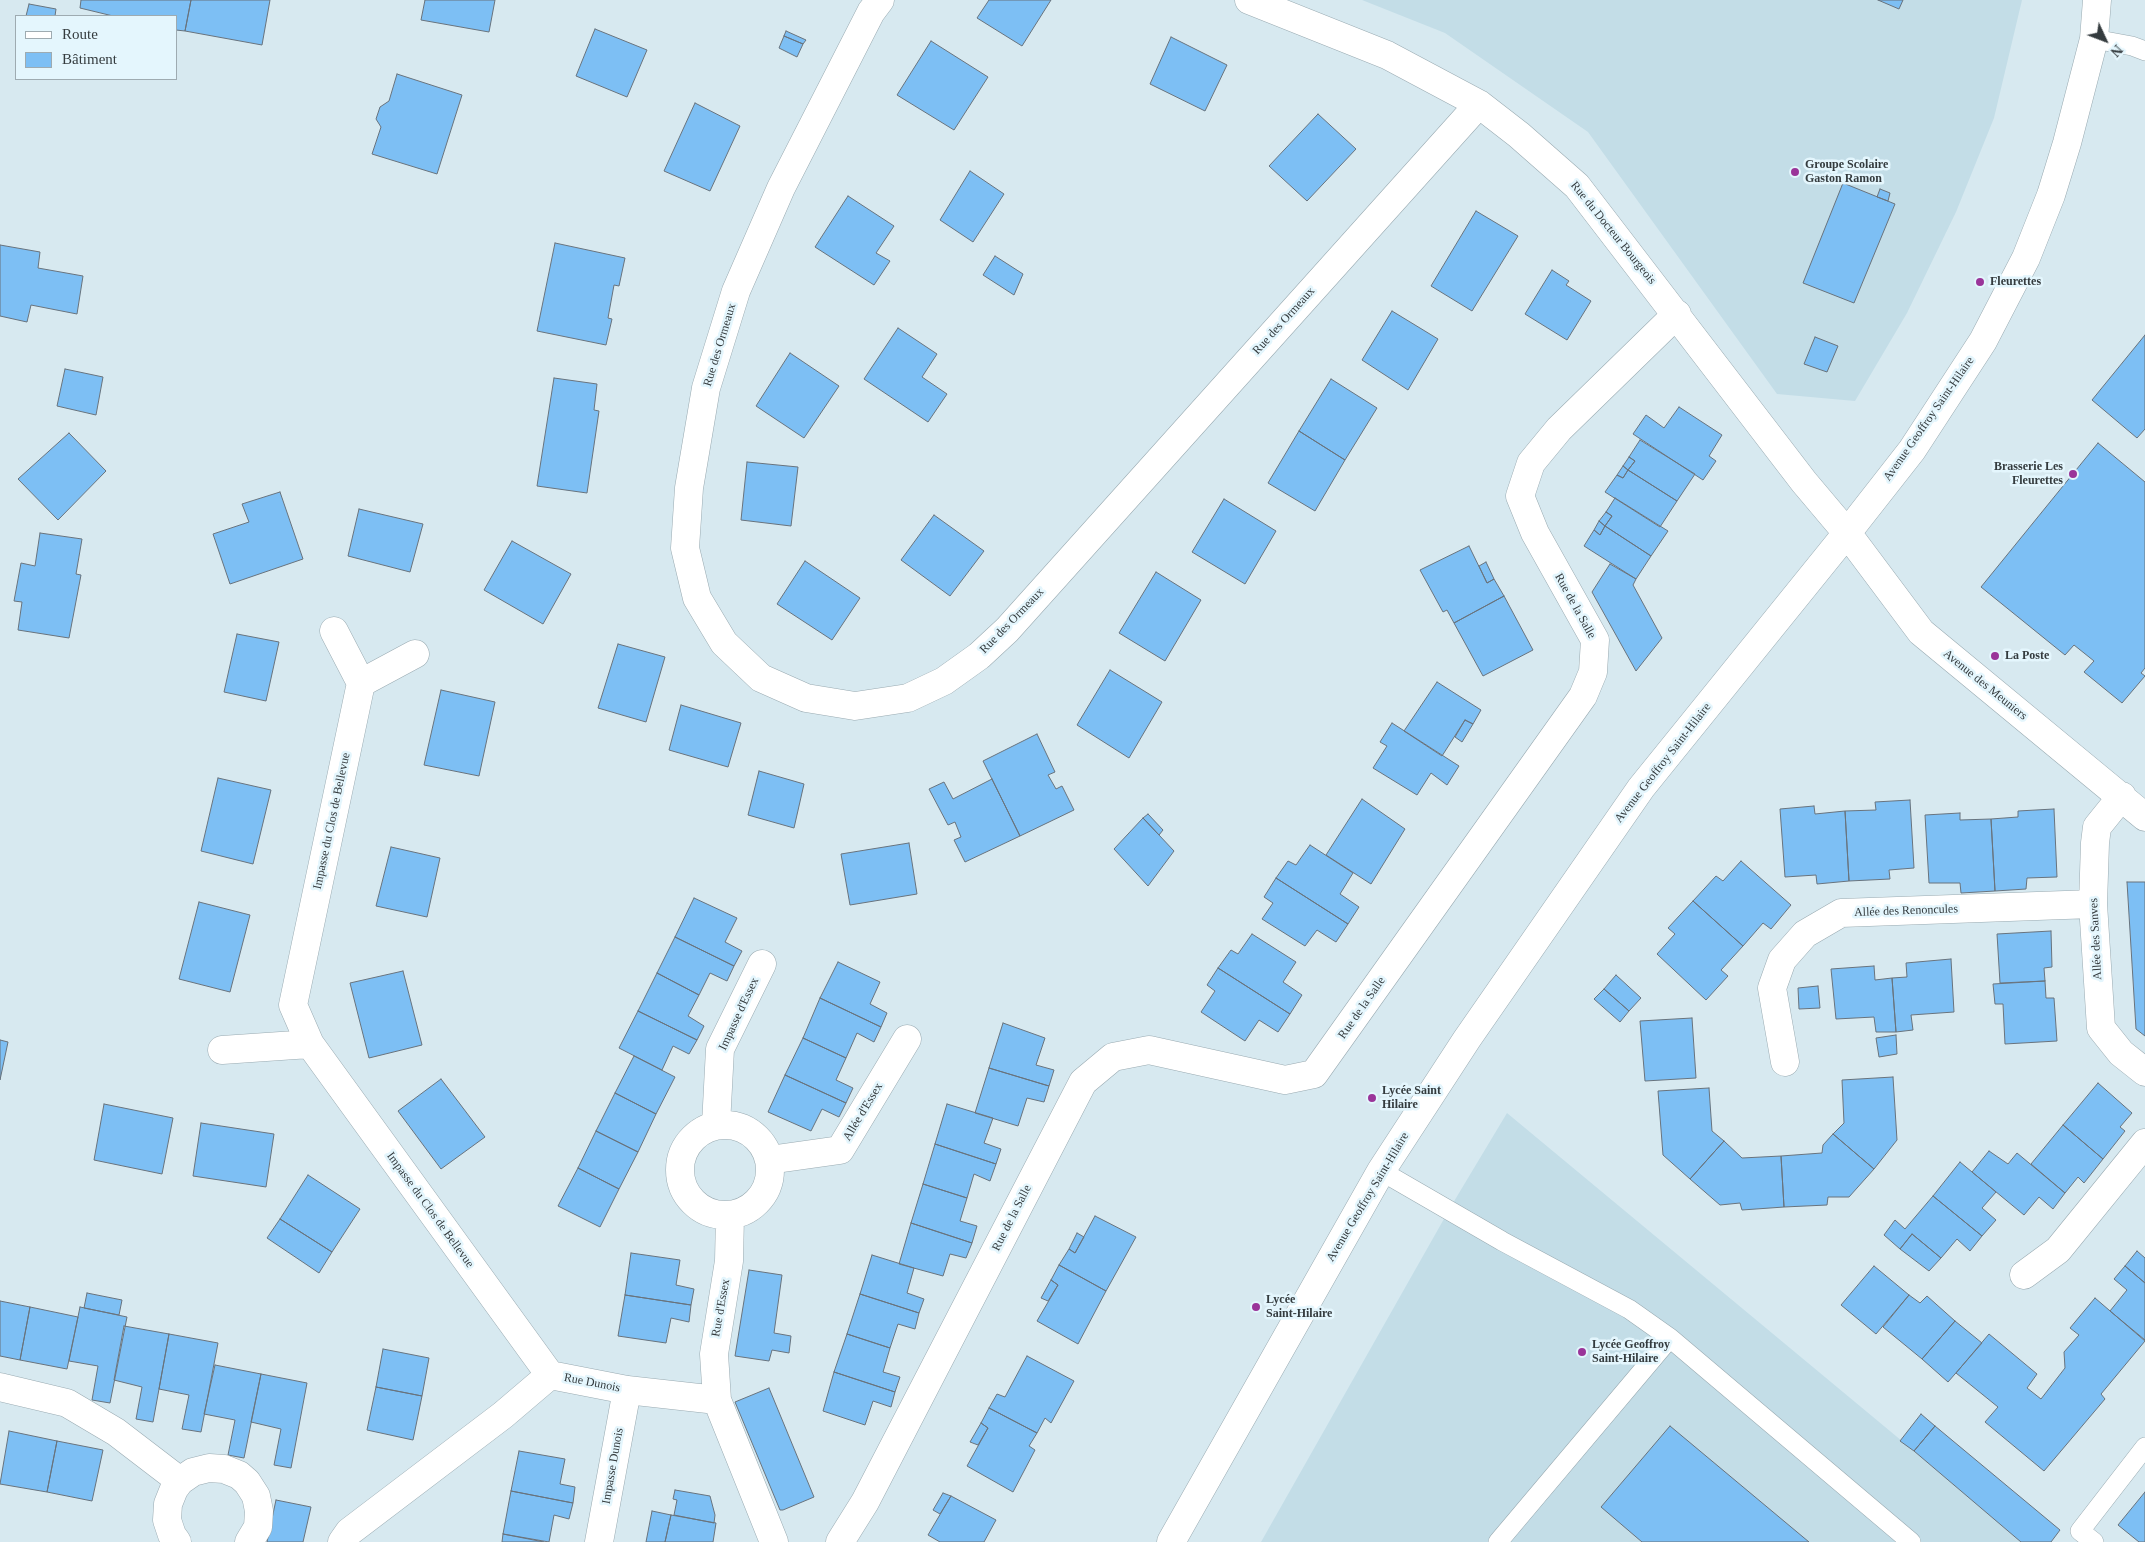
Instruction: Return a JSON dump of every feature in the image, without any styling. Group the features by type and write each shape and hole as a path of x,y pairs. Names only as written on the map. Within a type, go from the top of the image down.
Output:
{"street":[{"name":"Rue des Ormeaux","path":"880,0 871,12 781,188 736,291 706,388 689,488 685,548 697,598 724,643 761,678 806,698 855,706 908,698 944,681 979,656 1007,630 1479,104"},
{"name":"Rue du Docteur Bourgeois","path":"1249,0 1387,55 1479,104 1519,135 1577,186 1804,482 1847,533"},
{"name":"Avenue Geoffroy Saint-Hilaire","path":"1171,1542 1381,1172 1472,1031 1641,788 1912,450 1983,341 2026,258 2050,195 2067,143 2094,40 2097,0"},
{"name":"Rue de la Salle","path":"840,1542 870,1493 1083,1082 1113,1057 1149,1050 1285,1080 1314,1074 1583,696 1593,672 1595,640 1535,533 1520,496 1531,463 1559,429 1677,314"},
{"name":"Avenue des Meuniers","path":"1847,533 1921,632 2122,796 2145,817"},
{"path":"334,631 361,683 415,654"},
{"name":"Impasse du Clos de Bellevue","path":"361,683 293,1005 310,1044 550,1375"},
{"name":"Allée des Sanves","path":"2122,796 2097,827 2093,904 2101,1028 2122,1053 2145,1072"},
{"name":"Allée des Renoncules","path":"1785,1062 1772,988 1782,960 1805,934 1841,913 2093,904"},
{"name":"Impasse d'Essex","path":"716,1125 720,1049 762,964"},
{"name":"Allée d'Essex","path":"769,1160 840,1150 907,1039"},
{"path":"222,1050 310,1044"},
{"path":"729,1124 744,1129 757,1138 766,1150 769,1160 770,1176 764,1194 745,1211 730,1216 714,1215 693,1204 684,1191 679,1174 680,1158 687,1144 701,1131 716,1125 729,1124"},
{"path":"2024,1275 2058,1250 2145,1143"},
{"name":"Rue d'Essex","path":"717,1400 714,1354 730,1261 730,1216"},
{"name":"Rue Dunois","path":"342,1542 348,1532 503,1415 550,1375 627,1390 717,1400"},
{"path":"0,1387 67,1403 116,1432 180,1482"},
{"name":"Impasse Dunois","path":"599,1542 627,1390"},
{"path":"717,1400 774,1542"},
{"path":"177,1542 172,1535 167,1520 168,1504 174,1489 193,1472 208,1468 224,1469 239,1475 247,1482 256,1496 259,1511 258,1527 249,1542"}],"lane":[{"path":"2094,40 2132,46 2145,51"},
{"path":"1381,1172 1502,1242 1629,1309 1670,1338 1911,1542"},
{"path":"1498,1542 1670,1338"},
{"path":"2094,1542 2080,1530 2145,1448"}],"shaded area":[{"name":"Groupe Scolaire Gaston Ramon","path":"1362,0 2022,0 1994,118 1956,212 1907,313 1855,401 1777,394 1588,132 1445,33"},
{"name":"Lycée Geoffroy Saint-Hilaire","path":"1507,1113 2021,1542 1261,1542 1453,1203"}],"building":[{"path":"81,0 191,0 185,31 178,30 178,15 109,15 80,8"},
{"path":"191,0 270,0 262,45 185,31"},
{"path":"425,0 495,0 489,32 421,20"},
{"path":"989,0 1051,0 1022,46 977,18"},
{"path":"1878,0 1903,0 1899,9"},
{"path":"29,4 56,9 55,15 26,15"},
{"path":"595,29 647,50 627,97 576,76"},
{"path":"786,31 806,40 803,44 784,36"},
{"path":"784,36 803,44 797,57 779,48"},
{"path":"1171,37 1227,65 1205,111 1150,84"},
{"path":"931,41 988,77 954,130 897,95"},
{"path":"397,74 462,95 437,174 372,154 381,127 376,119 380,107 389,101"},
{"path":"695,103 740,126 710,191 664,171"},
{"path":"1318,114 1356,149 1307,201 1269,166"},
{"path":"970,171 1004,194 973,242 940,220"},
{"path":"1843,183 1895,204 1854,303 1803,283"},
{"path":"1880,189 1890,193 1888,201 1877,197"},
{"path":"848,196 894,226 876,253 890,261 874,285 815,247"},
{"path":"1476,211 1518,236 1472,311 1431,286"},
{"path":"555,243 625,258 619,286 614,285 608,318 612,319 606,345 537,331"},
{"path":"0,245 40,252 38,268 83,276 77,314 31,305 27,322 0,316"},
{"path":"995,256 1023,274 1014,295 983,275"},
{"path":"1552,270 1569,281 1566,285 1591,301 1567,340 1525,314"},
{"path":"1392,311 1438,339 1408,390 1362,360"},
{"path":"898,328 937,354 922,377 947,394 928,422 864,379"},
{"path":"2145,335 2145,429 2137,438 2092,400"},
{"path":"1815,337 1838,346 1827,372 1804,364"},
{"path":"790,353 839,386 804,438 756,406"},
{"path":"65,369 103,377 96,415 57,406"},
{"path":"554,378 597,384 594,410 599,411 587,493 537,486"},
{"path":"1331,379 1377,408 1345,460 1299,431"},
{"path":"1679,407 1722,435 1709,456 1716,461 1703,480 1633,434 1646,415 1664,428"},
{"path":"1299,431 1345,460 1315,511 1268,483"},
{"path":"69,433 106,471 58,520 18,479"},
{"path":"1640,440 1695,474 1677,501 1628,470 1635,461 1629,457"},
{"path":"2098,443 2145,482 2145,668 2141,673 2145,676 2122,703 2084,672 2094,661 2074,645 2065,655 1981,587"},
{"path":"1629,457 1635,461 1628,470 1623,466"},
{"path":"747,462 798,467 791,526 741,520"},
{"path":"1623,466 1628,470 1623,478 1617,475"},
{"path":"1628,470 1677,501 1660,527 1605,492 1617,475 1623,478"},
{"path":"280,492 303,559 230,584 213,534 249,522 242,504"},
{"path":"1615,498 1668,531 1651,556 1605,526 1612,516 1606,512"},
{"path":"1224,499 1276,531 1245,584 1192,552"},
{"path":"359,509 423,524 410,572 348,556"},
{"path":"1606,512 1612,516 1605,526 1599,521"},
{"path":"934,515 984,551 950,596 901,560"},
{"path":"1599,521 1605,526 1600,535 1594,530"},
{"path":"1605,526 1651,556 1636,579 1584,546 1594,530 1600,535"},
{"path":"40,533 82,539 76,574 81,575 69,638 18,630 22,602 14,601 21,563 35,566"},
{"path":"512,541 571,574 543,624 484,590"},
{"path":"1469,546 1487,583 1494,579 1504,596 1454,623 1447,610 1443,612 1420,570"},
{"path":"805,561 860,598 832,640 777,604"},
{"path":"1486,562 1494,579 1487,583 1479,566"},
{"path":"1610,564 1636,579 1633,585 1662,638 1636,671 1592,592"},
{"path":"1156,572 1201,600 1165,661 1119,633"},
{"path":"1504,596 1533,650 1483,676 1454,623"},
{"path":"237,634 279,642 266,701 224,692"},
{"path":"618,644 665,657 646,722 598,708"},
{"path":"1110,670 1162,702 1129,758 1077,725"},
{"path":"1437,682 1481,710 1473,724 1465,720 1442,756 1404,731"},
{"path":"441,690 495,702 479,776 424,765"},
{"path":"681,705 741,723 728,767 669,750"},
{"path":"1465,720 1473,724 1462,742 1455,737"},
{"path":"1392,723 1459,766 1447,785 1431,773 1417,795 1373,768 1387,746 1380,742"},
{"path":"1037,734 1055,772 1048,775 1056,789 1062,786 1074,810 1020,836 983,761"},
{"path":"759,771 804,784 794,828 748,815"},
{"path":"218,778 271,790 253,864 201,851"},
{"path":"992,779 1020,836 965,862 954,840 961,837 955,822 948,825 929,789 944,782 953,799"},
{"path":"1362,799 1405,829 1371,884 1326,855"},
{"path":"1910,800 1914,868 1889,870 1890,879 1849,881 1845,811 1876,810 1875,802"},
{"path":"1814,806 1815,814 1845,811 1849,881 1817,884 1816,875 1785,877 1780,809"},
{"path":"2054,809 2057,877 2027,878 2026,889 1995,891 1991,819 2018,817 2018,811"},
{"path":"1960,813 1960,820 1991,819 1995,891 1961,893 1960,883 1929,883 1925,815"},
{"path":"1148,814 1163,830 1159,835 1143,818"},
{"path":"1143,818 1174,851 1148,886 1114,849"},
{"path":"909,843 917,894 850,905 841,854"},
{"path":"1310,845 1353,873 1340,894 1359,907 1348,924 1276,878 1288,861 1296,865"},
{"path":"391,847 440,858 427,917 376,906"},
{"path":"1741,861 1791,905 1771,929 1763,923 1743,946 1693,901 1716,876 1723,881"},
{"path":"1276,878 1348,924 1336,942 1317,930 1305,946 1262,919 1273,903 1264,897"},
{"path":"2127,882 2145,882 2145,1036 2136,1029"},
{"path":"694,898 737,918 725,942 742,951 734,966 675,937"},
{"path":"1693,901 1743,946 1721,970 1728,976 1706,1000 1657,954 1675,934 1668,928"},
{"path":"199,902 250,915 230,992 179,979"},
{"path":"2051,931 2052,967 2044,968 2045,981 2000,983 1997,934"},
{"path":"1252,934 1296,962 1283,982 1302,995 1290,1014 1218,968 1231,950 1238,954"},
{"path":"675,937 734,966 727,981 710,973 699,995 657,973"},
{"path":"1951,959 1954,1012 1911,1015 1913,1030 1896,1032 1892,978 1907,977 1906,963"},
{"path":"838,962 880,982 870,1004 887,1013 881,1027 820,998"},
{"path":"1874,966 1875,980 1892,978 1896,1032 1876,1032 1874,1017 1836,1019 1831,969"},
{"path":"1218,968 1290,1014 1278,1032 1259,1020 1245,1041 1201,1012 1215,991 1207,985"},
{"path":"403,971 422,1045 369,1058 350,983"},
{"path":"657,973 699,995 688,1016 704,1026 697,1040 638,1011"},
{"path":"1616,975 1641,998 1629,1011 1604,989"},
{"path":"2045,981 2046,998 2054,998 2057,1041 2005,1044 2003,1004 1995,1004 1993,984"},
{"path":"1818,986 1820,1008 1799,1009 1798,988"},
{"path":"1604,989 1629,1011 1620,1022 1594,999"},
{"path":"820,998 881,1027 874,1042 857,1033 846,1058 803,1038"},
{"path":"638,1011 697,1040 689,1054 673,1046 662,1070 619,1048"},
{"path":"1692,1018 1696,1078 1645,1081 1640,1021"},
{"path":"1003,1023 1045,1038 1036,1065 1054,1070 1049,1086 989,1068"},
{"path":"1896,1035 1897,1054 1879,1057 1876,1038"},
{"path":"803,1038 846,1058 836,1080 853,1088 846,1103 785,1075"},
{"path":"0,1040 8,1042 0,1080"},
{"path":"634,1056 675,1077 656,1114 615,1093"},
{"path":"989,1068 1049,1086 1044,1102 1027,1098 1018,1126 975,1113"},
{"path":"785,1075 846,1103 839,1117 822,1109 811,1131 768,1112"},
{"path":"1893,1077 1897,1140 1874,1169 1833,1134 1844,1123 1842,1080"},
{"path":"441,1079 485,1137 441,1169 398,1111"},
{"path":"2098,1083 2132,1113 2120,1127 2125,1131 2103,1159 2063,1125"},
{"path":"1709,1088 1712,1131 1724,1141 1690,1179 1663,1155 1658,1091"},
{"path":"615,1093 656,1114 638,1152 596,1131"},
{"path":"104,1104 173,1118 162,1174 94,1160"},
{"path":"947,1104 993,1118 984,1143 1001,1149 996,1164 935,1144"},
{"path":"201,1123 274,1134 266,1187 193,1176"},
{"path":"2063,1125 2103,1159 2084,1183 2078,1177 2065,1193 2031,1164"},
{"path":"596,1131 638,1152 619,1189 578,1168"},
{"path":"1833,1134 1874,1169 1849,1197 1828,1197 1827,1205 1784,1207 1781,1156 1822,1153 1823,1145"},
{"path":"1724,1141 1742,1158 1781,1156 1784,1207 1742,1210 1740,1203 1720,1205 1690,1179"},
{"path":"935,1144 996,1164 990,1181 974,1174 967,1198 923,1184"},
{"path":"1989,1151 2008,1164 2017,1153 2065,1193 2053,1209 2039,1197 2024,1215 1972,1172"},
{"path":"1960,1162 1996,1192 1982,1208 1996,1220 1982,1236 1933,1196"},
{"path":"578,1168 619,1189 600,1227 558,1206"},
{"path":"308,1175 360,1209 332,1252 280,1219"},
{"path":"923,1184 967,1198 960,1221 977,1226 972,1243 911,1223"},
{"path":"1933,1196 1982,1236 1970,1251 1957,1239 1941,1258 1912,1234 1900,1249 1884,1235 1895,1220 1905,1229"},
{"path":"1095,1216 1136,1237 1106,1291 1059,1265 1069,1249 1075,1253"},
{"path":"280,1219 332,1252 319,1273 267,1238"},
{"path":"911,1223 972,1243 966,1258 950,1254 943,1276 899,1264"},
{"path":"1077,1233 1084,1237 1075,1253 1069,1249"},
{"path":"1912,1234 1941,1258 1929,1271 1900,1249"},
{"path":"2137,1251 2145,1258 2145,1283 2125,1266"},
{"path":"631,1253 680,1260 676,1285 694,1289 691,1305 625,1295"},
{"path":"872,1255 914,1268 907,1293 924,1299 919,1313 860,1294"},
{"path":"1059,1265 1106,1291 1078,1344 1037,1321 1058,1285 1051,1280"},
{"path":"1874,1266 1909,1295 1876,1334 1841,1305"},
{"path":"2125,1266 2145,1283 2145,1340 2110,1311 2127,1290 2114,1279"},
{"path":"749,1270 782,1275 774,1333 791,1336 789,1353 772,1350 769,1361 735,1356"},
{"path":"1051,1280 1058,1285 1048,1301 1041,1298"},
{"path":"87,1293 122,1300 119,1315 84,1308"},
{"path":"860,1294 919,1313 915,1329 898,1324 890,1348 847,1334"},
{"path":"625,1295 691,1305 689,1322 671,1318 666,1343 618,1336"},
{"path":"1909,1295 1920,1303 1927,1296 1955,1321 1922,1359 1883,1327"},
{"path":"2095,1298 2145,1341 2101,1394 2105,1399 2044,1471 1985,1422 1998,1407 1956,1373 1989,1334 2037,1374 2027,1388 2041,1399 2065,1368 2064,1352 2079,1335 2070,1328"},
{"path":"0,1301 30,1307 20,1360 0,1356"},
{"path":"30,1307 78,1317 67,1369 20,1360"},
{"path":"80,1307 127,1317 110,1403 92,1400 98,1366 69,1361"},
{"path":"1955,1321 1982,1343 1948,1382 1922,1359"},
{"path":"124,1326 169,1334 153,1422 136,1419 142,1387 114,1380"},
{"path":"169,1334 218,1343 201,1432 182,1429 189,1395 159,1389"},
{"path":"847,1334 890,1348 883,1372 900,1377 895,1392 834,1372"},
{"path":"383,1349 429,1358 422,1396 376,1387"},
{"path":"1027,1356 1074,1381 1051,1423 1045,1418 1037,1433 989,1408 997,1394 1005,1397"},
{"path":"215,1365 261,1374 244,1458 228,1455 235,1420 204,1414"},
{"path":"834,1372 895,1392 891,1407 873,1401 865,1425 823,1411"},
{"path":"261,1374 307,1383 291,1468 274,1465 281,1429 251,1422"},
{"path":"376,1387 422,1396 413,1440 367,1430"},
{"path":"769,1388 814,1497 783,1510 780,1510 735,1402"},
{"path":"989,1408 1037,1433 1029,1446 1035,1450 1013,1492 967,1466 988,1428 981,1423"},
{"path":"1921,1414 1935,1426 1914,1451 1900,1441"},
{"path":"981,1423 988,1428 978,1445 970,1442"},
{"path":"1670,1426 1809,1542 1642,1542 1601,1507"},
{"path":"1935,1426 2060,1530 2051,1542 2021,1542 1914,1451"},
{"path":"9,1431 57,1441 47,1492 0,1484"},
{"path":"57,1441 103,1450 92,1501 47,1492"},
{"path":"519,1451 565,1459 560,1484 575,1487 573,1503 511,1491"},
{"path":"675,1490 710,1496 715,1515 714,1523 674,1515 677,1500 673,1499"},
{"path":"511,1491 573,1503 569,1519 554,1515 549,1542 503,1534"},
{"path":"2145,1492 2145,1542 2139,1542 2118,1525"},
{"path":"943,1493 951,1496 940,1514 933,1510"},
{"path":"951,1496 996,1520 984,1542 940,1542 928,1535"},
{"path":"276,1500 311,1507 303,1542 267,1542"},
{"path":"652,1511 671,1515 665,1542 646,1542"},
{"path":"671,1515 716,1523 713,1542 665,1542"},
{"path":"503,1534 544,1542 502,1542"}],"place":[{"name":"Groupe Scolaire Gaston Ramon","path":"1795,172"},
{"name":"Fleurettes","path":"1980,282"},
{"name":"Brasserie Les Fleurettes","path":"2073,474"},
{"name":"La Poste","path":"1995,656"},
{"name":"Lycée Saint Hilaire","path":"1372,1098"},
{"name":"Lycée Saint-Hilaire","path":"1256,1307"},
{"name":"Lycée Geoffroy Saint-Hilaire","path":"1582,1352"}]}
